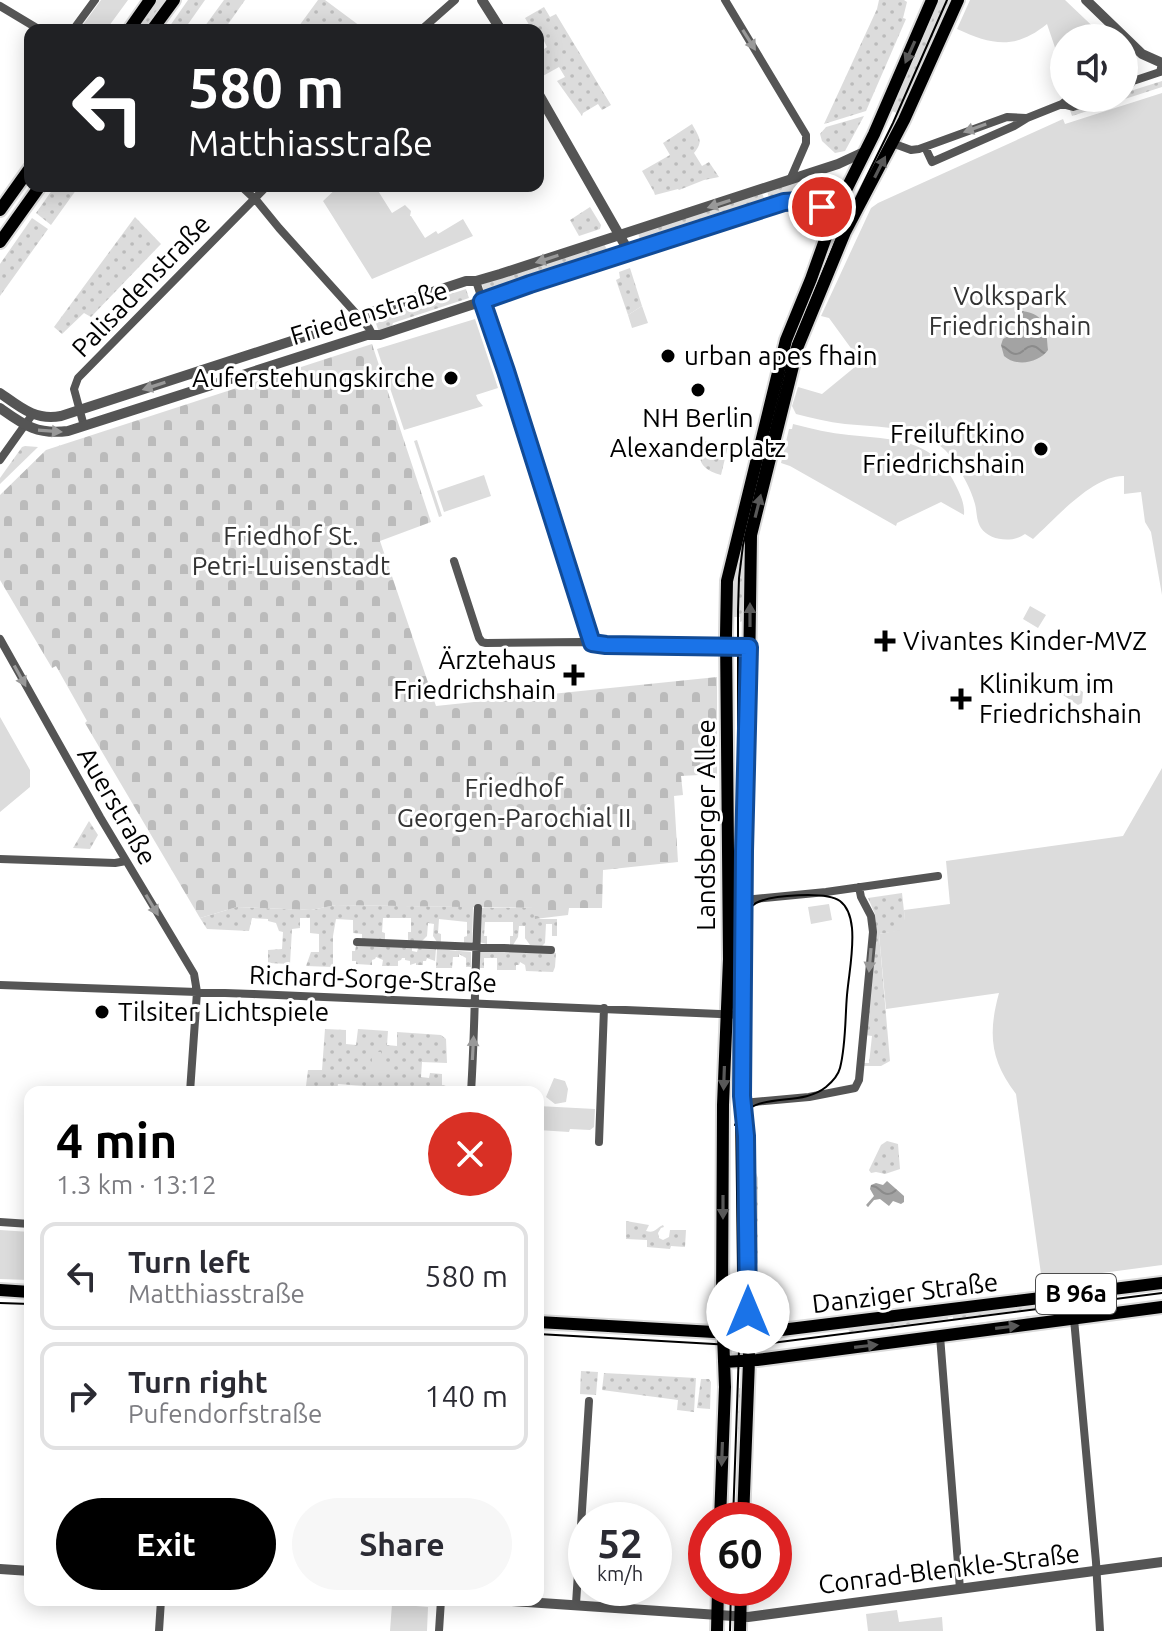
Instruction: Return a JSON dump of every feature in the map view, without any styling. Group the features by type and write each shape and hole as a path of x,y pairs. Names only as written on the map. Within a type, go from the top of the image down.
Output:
{"main road":[{"path":"133,24 150,0"},
{"path":"156,24 174,0"},
{"name":"Landsberger Allee","path":"721,1502 725,1387 723,1125 729,971 726,591 786,340 835,212 932,0"},
{"name":"Landsberger Allee","path":"744,1502 749,1361 743,1015 750,542 792,365 836,253 892,143 958,0"},
{"path":"0,210 24,176"},
{"path":"0,242 36,192"},
{"name":"Danziger Straße","path":"749,1334 1162,1283"},
{"path":"0,1290 24,1292"},
{"name":"Danziger Straße","path":"749,1361 1162,1307"},
{"name":"B 96a","path":"544,1322 749,1334"},
{"name":"B 96a","path":"724,1362 749,1361"},
{"path":"717,1606 717,1631"},
{"path":"740,1631 741,1606"}],"street":[{"path":"77,24 95,0"},
{"path":"428,24 455,0"},
{"path":"482,0 497,24"},
{"path":"725,0 806,135 806,143 790,180"},
{"path":"1086,0 1142,54 1162,64 1160,72 1138,78"},
{"path":"0,6 30,24"},
{"path":"544,103 629,252"},
{"path":"925,147 932,162 1050,108"},
{"path":"892,143 911,150 1007,117 1027,118"},
{"name":"Friedenstraße","path":"32,415 53,417 79,410 466,281 476,281 620,236 850,161 864,152"},
{"path":"248,192 372,334"},
{"name":"Palisadenstraße","path":"84,426 74,389 78,378 261,192"},
{"path":"835,212 848,212 863,200"},
{"name":"Friedenstraße","path":"25,426 57,432 84,426 372,334 380,335 791,201 805,202 835,212"},
{"path":"476,281 592,643"},
{"path":"0,393 32,415 0,460"},
{"path":"0,408 25,426"},
{"path":"454,561 482,642 749,647"},
{"name":"Auerstraße","path":"0,639 193,972 197,992"},
{"path":"0,859 126,861"},
{"path":"744,900 938,876"},
{"path":"746,1102 809,1097 855,1088 859,1080 873,932 869,908 861,897 859,887"},
{"path":"471,1086 478,908"},
{"path":"357,942 551,950"},
{"name":"Richard-Sorge-Straße","path":"0,985 743,1015"},
{"path":"190,1086 197,992"},
{"path":"599,1142 604,1008"},
{"path":"0,1222 24,1224"},
{"path":"1074,1319 1100,1631"},
{"path":"940,1336 960,1589"},
{"path":"583,1502 589,1401"},
{"name":"Conrad-Blenkle-Straße","path":"604,1606 741,1616 784,1613 1162,1562"},
{"path":"0,1569 24,1571"},
{"name":"Conrad-Blenkle-Straße","path":"544,1602 568,1604"},
{"path":"159,1631 161,1606"},
{"path":"439,1631 441,1606"}],"green space":[{"path":"101,0 128,0 110,24 83,24"},
{"path":"156,0 167,0 150,24 139,24"},
{"path":"188,0 205,0 188,24 171,24"},
{"path":"224,0 245,0 228,24 206,24"},
{"path":"318,0 325,0 357,24 300,24"},
{"path":"879,0 907,2 903,18 906,19 866,111 824,124 877,9"},
{"path":"938,0 952,0 901,115 890,110"},
{"path":"970,0 1065,0 1090,24 1050,24 1050,33 1047,24 1024,38 1003,42 981,39 957,29"},
{"path":"544,7 550,17 556,14 611,105 602,110 598,104 582,116 557,81 565,77 559,67 544,75 544,49 547,47 544,24 529,24 525,18"},
{"path":"1162,81 1162,87 1138,95 1138,89"},
{"name":"Volkspark Friedrichshain","path":"1162,93 1162,595 1141,492 1124,494 1124,476 1087,490 1033,539 1025,534 1014,539 996,538 981,528 963,475 945,450 935,442 898,429 839,423 796,414 792,406 798,387 822,394 861,362 829,318 821,316 871,208 1063,119 1065,124 1103,112 1138,112 1138,101"},
{"path":"864,116 845,151 835,153 822,141 820,134 826,127"},
{"path":"692,124 700,142 694,153 702,166 709,162 719,177 655,195 642,171 670,155 663,143"},
{"path":"819,175 827,179 817,200 793,195 770,201 767,191"},
{"path":"51,192 75,192 51,225 36,213"},
{"path":"333,192 379,192 392,213 405,205 425,238 463,219 473,236 372,279 323,201"},
{"path":"762,193 766,203 641,243 638,233"},
{"path":"590,207 601,225 600,229 579,236 570,220"},
{"path":"135,217 161,244 91,317 84,313 62,334 54,327"},
{"path":"32,218 48,229 0,296 0,264"},
{"path":"830,232 839,236 796,341 747,537 745,620 740,622 740,617 733,617 735,559 785,353"},
{"path":"604,244 609,253 484,292 482,284"},
{"path":"630,268 642,306 628,315 616,280 620,278 619,272"},
{"path":"466,289 469,298 393,323 391,329 379,332 373,315 389,308 389,314"},
{"path":"642,306 648,323 632,328 628,315"},
{"path":"475,319 498,388 476,395 483,406 404,430 377,349"},
{"name":"Friedhof Georgen-Parochial II","path":"372,344 431,522 380,541 436,706 717,677 717,774 681,776 683,795 674,796 678,862 603,870 602,908 569,908 568,915 535,919 534,908 336,905 311,910 237,907 200,918 85,723 87,721 56,666 52,668 0,580 0,495 46,450"},
{"path":"793,424 895,440 921,448 944,466 953,480 963,501 964,515 941,502 896,526 781,463"},
{"path":"417,440 442,516 439,517 414,441"},
{"path":"704,441 728,446 721,475 702,463 700,453"},
{"path":"25,446 38,447 0,484 0,478"},
{"path":"484,475 491,496 444,512 437,491"},
{"path":"1030,606 1046,615 1038,628 1023,619"},
{"path":"1073,685 1083,692 1082,703 1078,705 1059,690 1063,686"},
{"path":"0,717 30,770 30,787 0,812"},
{"path":"1162,768 1162,1265 1042,1281 1016,1094 1001,1070 994,1046 993,1021 999,993 886,1009 879,934 905,929 904,910 950,904 946,861 1123,836"},
{"path":"89,821 98,835 90,849 73,848"},
{"path":"902,893 906,930 879,934 890,1061 881,1066 863,1066 863,1063 869,1063 872,1036 865,1035 876,926 868,898"},
{"path":"829,904 832,920 811,924 808,907"},
{"path":"336,905 473,907 472,943 464,943 467,922 439,919 441,942 437,942 433,936 434,924 428,923 427,936 422,941 408,941 411,918 383,918 385,940 362,939 362,934 353,933 353,920 336,919 333,967 306,966 311,952 319,952 319,934 310,933 310,918 300,918 300,928 292,929 290,964 268,963 268,950 282,949 283,932 279,931 276,923 252,918 249,931 207,929 200,918 237,907 311,910"},
{"path":"481,908 535,908 536,919 557,919 557,936 552,936 552,924 546,924 545,943 542,946 530,945 525,938 525,926 519,926 518,937 510,945 513,922 485,922 487,944 479,942"},
{"path":"356,946 412,948 417,952 418,948 436,949 435,961 427,958 423,965 410,965 410,961 402,958 398,966 382,966 383,960 376,957 372,965 356,964 352,961 352,951"},
{"path":"437,949 471,952 471,967 466,967 466,958 459,954 459,957 453,957 452,968 436,968"},
{"path":"480,951 556,953 555,967 553,972 526,971 525,965 520,962 516,970 497,970 497,958 484,958 484,968 478,968"},
{"path":"325,1029 346,1030 346,1044 356,1045 358,1029 388,1031 387,1045 397,1046 397,1032 441,1035 446,1039 447,1063 422,1062 421,1077 429,1078 430,1073 442,1074 442,1085 446,1086 306,1086 308,1070 322,1070"},
{"path":"372,1052 381,1052 381,1062 391,1063 390,1071 372,1070"},
{"path":"554,1078 565,1081 568,1089 566,1102 555,1104 546,1097"},
{"path":"544,1106 595,1109 594,1127 590,1130 570,1129 569,1132 544,1130"},
{"path":"887,1141 898,1144 900,1169 885,1174 871,1173 869,1170 881,1145"},
{"path":"753,1166 758,1178 758,1262 754,1271"},
{"path":"626,1221 649,1225 646,1231 649,1232 663,1225 658,1233 663,1240 669,1237 670,1230 686,1230 685,1247 647,1247 647,1240 626,1239"},
{"path":"0,1230 24,1232 24,1280 0,1279"},
{"path":"1113,1293 1113,1298 953,1319 953,1314"},
{"path":"1114,1305 1115,1310 955,1331 954,1326"},
{"path":"947,1315 948,1319 849,1332 848,1327"},
{"path":"581,1371 598,1372 596,1395 580,1394"},
{"path":"604,1373 696,1378 694,1412 677,1410 678,1400 602,1390"},
{"path":"701,1379 711,1382 710,1409 697,1408"},
{"path":"739,1388 742,1388 739,1502 736,1502"},
{"path":"392,1606 428,1607 427,1631 390,1631"},
{"path":"897,1610 899,1622 942,1617 943,1631 868,1631 866,1614"}],"water":[{"path":"1022,311 1041,319 1048,350 1033,361 1015,362 1004,356 1001,345 1003,339 1014,333"},
{"path":"887,1181 904,1196 904,1202 893,1201 889,1206 880,1199 874,1200 868,1207 866,1205 874,1196 871,1185 883,1185"}],"tram line":[{"path":"734,1502 739,1350 735,1034 738,611 743,545 793,344 839,233 893,123 947,0"},
{"path":"735,1125 742,1114 752,1107 815,1093 836,1076 843,1050 852,945 852,924 847,910 840,901 823,896 798,895 763,900 747,910 739,927"},
{"path":"544,1334 749,1346 1162,1293"},
{"path":"0,1303 24,1304"},
{"path":"730,1631 731,1606"}],"place":[{"name":"urban apes fhain","path":"668,356"},
{"name":"Auferstehungskirche","path":"451,378"},
{"name":"NH Berlin Alexanderplatz","path":"698,390"},
{"name":"Freiluftkino Friedrichshain","path":"1041,449"},
{"name":"Vivantes Kinder-MVZ","path":"885,641"},
{"name":"Ärztehaus Friedrichshain","path":"574,675"},
{"name":"Klinikum im Friedrichshain","path":"961,699"},
{"name":"Tilsiter Lichtspiele","path":"102,1012"}],"route":[{"path":"748,1312 746,1136 742,1096 749,647 592,643 482,301 784,202 799,201 822,207"}],"park label":[{"name":"Friedhof St. Petri-Luisenstadt","path":"291,551"}]}
